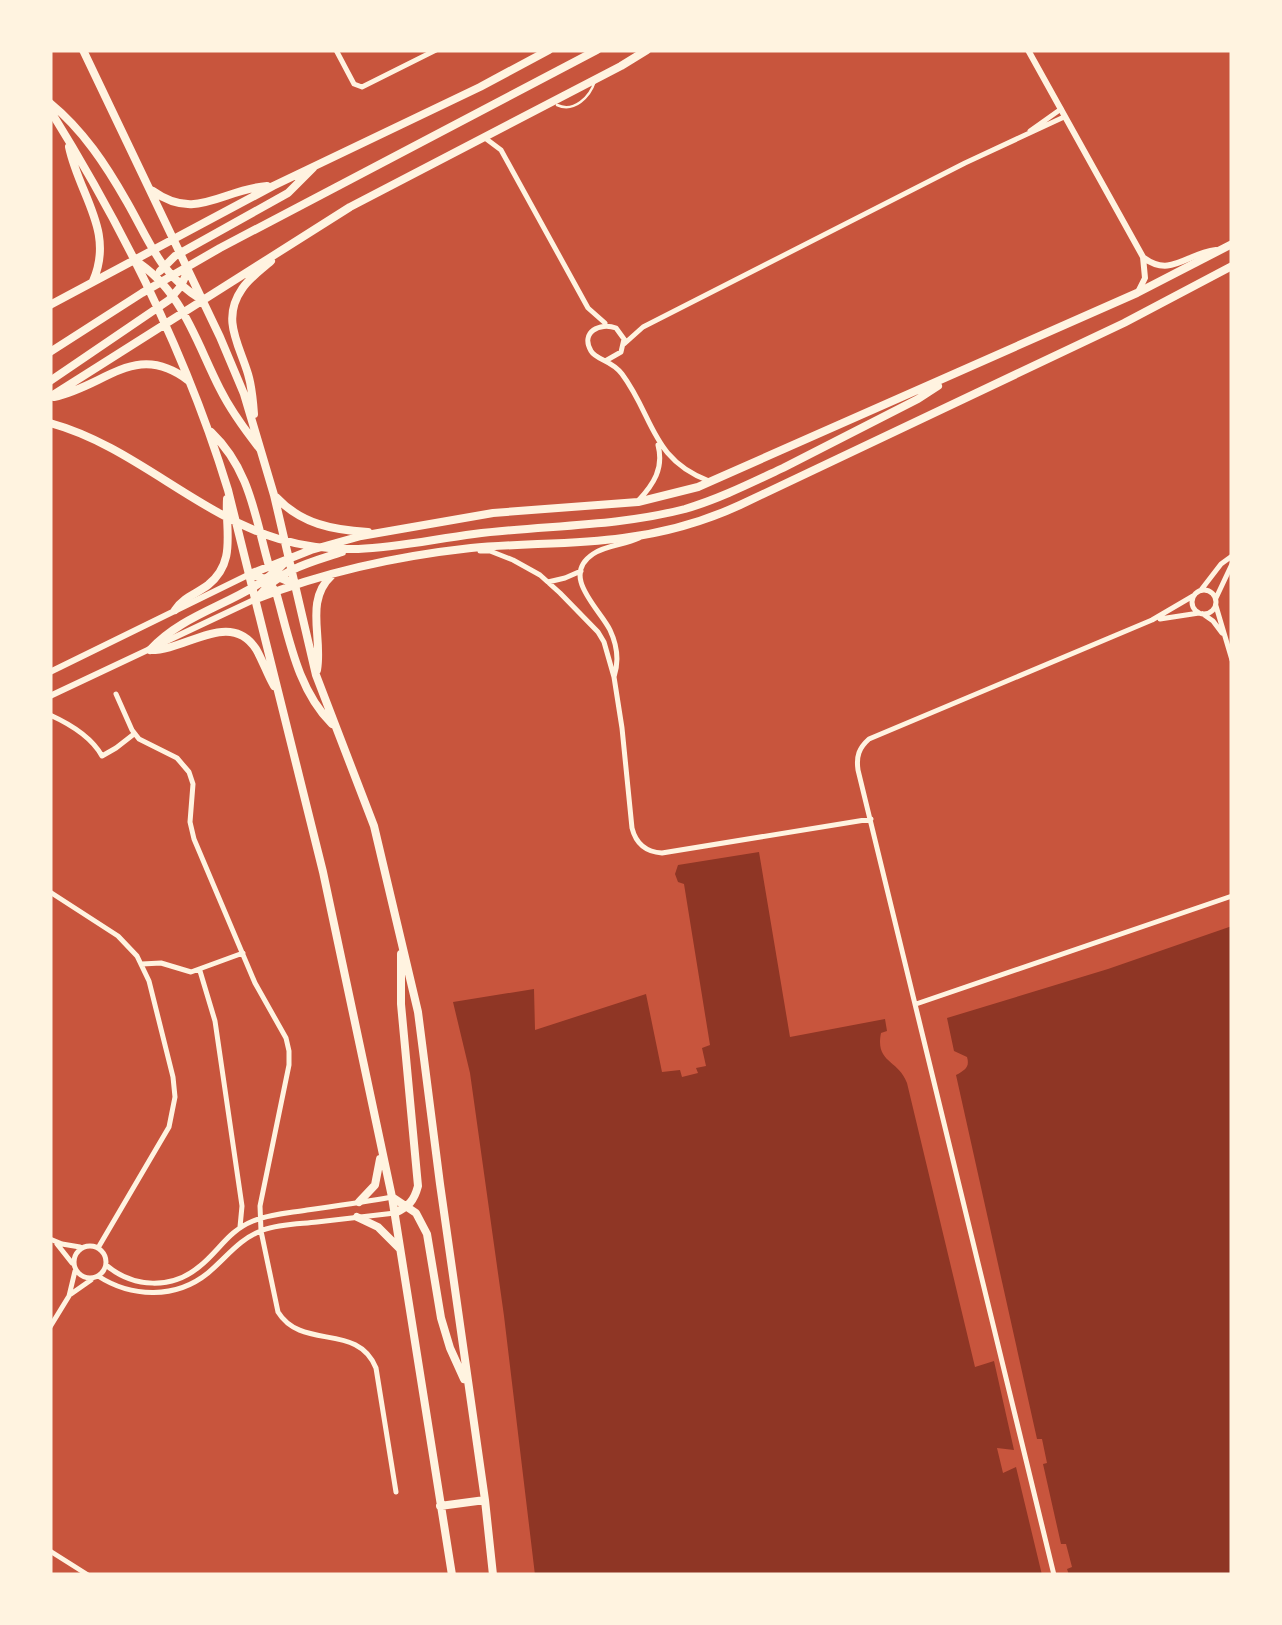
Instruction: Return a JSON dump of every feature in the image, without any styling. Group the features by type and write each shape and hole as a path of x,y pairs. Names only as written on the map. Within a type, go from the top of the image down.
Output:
{"main road":[{"path":"50,305 316,164 549,50"},
{"path":"50,352 207,255 598,50"},
{"path":"50,398 350,206 647,50"},
{"path":"83,51 202,300 254,423 316,674 374,826 422,1038 492,1575"},
{"path":"50,106 108,207 165,323 210,432 228,490 346,972 402,1251 452,1575"},
{"path":"50,106 82,134 99,156 163,267 202,300"},
{"path":"68,138 75,170 100,236 100,257 92,282"},
{"path":"152,297 163,267 180,253 279,199 316,164"},
{"path":"149,188 168,201 190,205 248,188 273,186"},
{"path":"254,423 250,384 232,333 234,305 246,284 293,242"},
{"path":"274,572 289,558 387,531 522,510 638,502 684,492 1136,293 1232,244"},
{"path":"134,260 158,277 174,295 228,404 263,452"},
{"path":"150,650 176,626 253,587 295,584 394,560 468,549 608,540 686,526 740,505 1060,354 1232,266"},
{"path":"50,381 158,308 174,295 188,270"},
{"path":"50,398 72,393 115,370 136,364 165,368 190,382"},
{"path":"50,423 118,452 234,522 283,540 352,550 612,523 691,507 746,486 918,400 949,377"},
{"path":"210,432 226,447 243,474 274,572 271,585 306,688 335,727"},
{"path":"175,610 184,599 211,582 224,564 229,545 228,490"},
{"path":"274,495 292,512 312,523 346,530 387,531"},
{"path":"250,574 292,570 387,531"},
{"path":"274,572 295,584"},
{"path":"250,574 271,585"},
{"path":"316,674 319,652 315,604 320,589 333,574"},
{"path":"256,600 271,585"},
{"path":"150,650 176,647 216,632 235,633 254,647 280,694"},
{"path":"395,1213 408,1206 418,1186 402,1004 401,937"},
{"path":"359,1202 375,1185 381,1144"},
{"path":"392,1197 408,1206 428,1234 440,1318 468,1388"},
{"path":"356,1217 378,1227 402,1251"},
{"path":"440,1506 485,1500"}],"street":[{"path":"336,50 354,84 362,87 436,50"},
{"path":"1028,50 1143,257 1166,267 1202,252 1221,250"},
{"path":"608,360 642,327 1063,112"},
{"path":"501,150 502,127"},
{"path":"482,136 501,150 598,320 620,330 642,327"},
{"path":"1136,293 1144,278 1143,257"},
{"path":"588,308 588,343 592,352 608,360 626,380 671,458 682,468 712,482"},
{"path":"591,333 608,324"},
{"path":"620,330 624,344"},
{"path":"620,352 626,380"},
{"path":"638,502 660,470 656,437"},
{"path":"614,677 614,641 583,590 581,571 595,552 648,533"},
{"path":"468,549 502,555 522,564 548,582 601,636 614,677 632,828 637,842 648,850 662,853 871,819"},
{"path":"1054,1575 857,762 860,749 869,739 1152,620 1201,590 1232,556"},
{"path":"1152,620 1210,612 1232,564"},
{"path":"548,582 581,571"},
{"path":"50,672 250,574"},
{"path":"1201,590 1209,591 1215,603 1232,660"},
{"path":"1193,596 1192,604 1224,636"},
{"path":"50,696 256,600"},
{"path":"116,694 134,733 176,758 189,772 193,784 192,831 262,998 286,1038 290,1058 262,1186 260,1219 276,1306 286,1323 301,1331 356,1344 374,1362 396,1492"},
{"path":"50,715 80,732 102,756 134,733"},
{"path":"50,892 118,936 142,964 150,981 173,1077 174,1108 165,1136 98,1248"},
{"path":"916,1004 1232,896"},
{"path":"142,964 161,963 187,972 243,954"},
{"path":"200,970 217,1034 242,1206 240,1227"},
{"path":"53,1240 98,1248 104,1253 106,1265 118,1274 155,1283 170,1281 198,1268 223,1240 260,1219 392,1197"},
{"path":"53,1240 85,1278 96,1277 136,1292 156,1293 176,1290 204,1276 237,1244 262,1231 395,1213"},
{"path":"50,1327 69,1296 76,1252 84,1247"},
{"path":"69,1296 106,1265"},
{"path":"50,1552 88,1575"}],"lane":[{"path":"552,101 560,108 572,107 587,96 595,79"}],"shaded area":[{"path":"759,852 790,1037 885,1019 887,1031 881,1033 881,1050 907,1083 975,1367 994,1361 1014,1450 997,1448 1003,1473 1016,1467 1042,1575 535,1575 470,1073 453,1002 534,989 535,1030 646,994 662,1072 680,1070 682,1077 698,1073 696,1068 706,1066 702,1048 710,1045 684,884 678,882 675,874 678,865"},
{"path":"1232,926 1232,1575 1069,1575 1067,1569 1072,1567 1066,1544 1061,1544 1043,1464 1047,1463 1042,1439 1037,1439 956,1075 966,1068 968,1060 954,1051 947,1018"}]}
